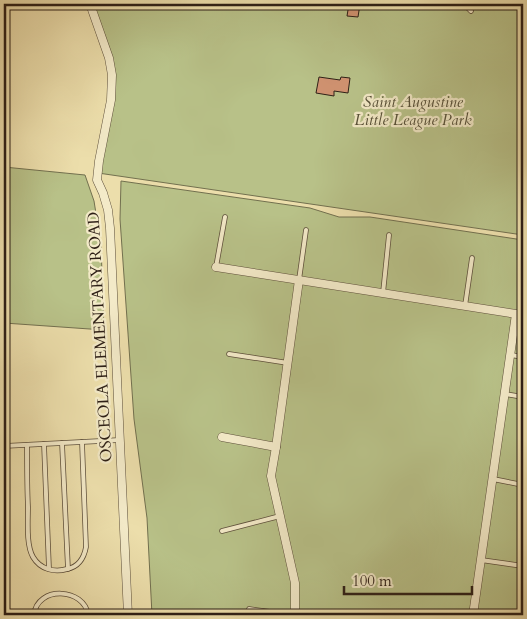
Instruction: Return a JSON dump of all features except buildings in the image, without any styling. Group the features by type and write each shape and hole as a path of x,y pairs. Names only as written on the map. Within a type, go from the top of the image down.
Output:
{"street":[{"name":"OSCEOLA ELEMENTARY ROAD","path":"90,4 109,58 112,76 111,100 97,180 108,210 110,228 128,615"},
{"path":"216,267 520,314 511,355 473,615"},
{"path":"294,615 295,583 271,476 299,280"},
{"path":"222,437 276,447"}],"lane":[{"path":"464,4 471,11"},
{"path":"216,267 225,217"},
{"path":"299,280 306,230"},
{"path":"382,293 390,235"},
{"path":"465,306 472,258"},
{"path":"229,354 288,363"},
{"path":"511,355 523,357"},
{"path":"505,394 523,397"},
{"path":"4,446 120,440"},
{"path":"26,445 28,535 31,552 40,565 54,570 68,569 80,562 86,548 82,442"},
{"path":"44,444 48,569"},
{"path":"62,444 68,569"},
{"path":"493,479 523,485"},
{"path":"222,531 280,516"},
{"path":"481,560 523,566"},
{"path":"34,615 36,607 43,598 50,595 68,594 81,602 88,615"},
{"path":"249,609 294,615"}],"green space":[{"name":"Saint Augustine Little League Park","path":"90,4 523,4 523,235 98,173 112,75"},
{"path":"4,167 85,175 94,201 101,245 104,330 4,323"},
{"path":"121,181 310,208 339,217 370,217 523,240 523,615 152,615 147,518 134,419 120,219"}]}
